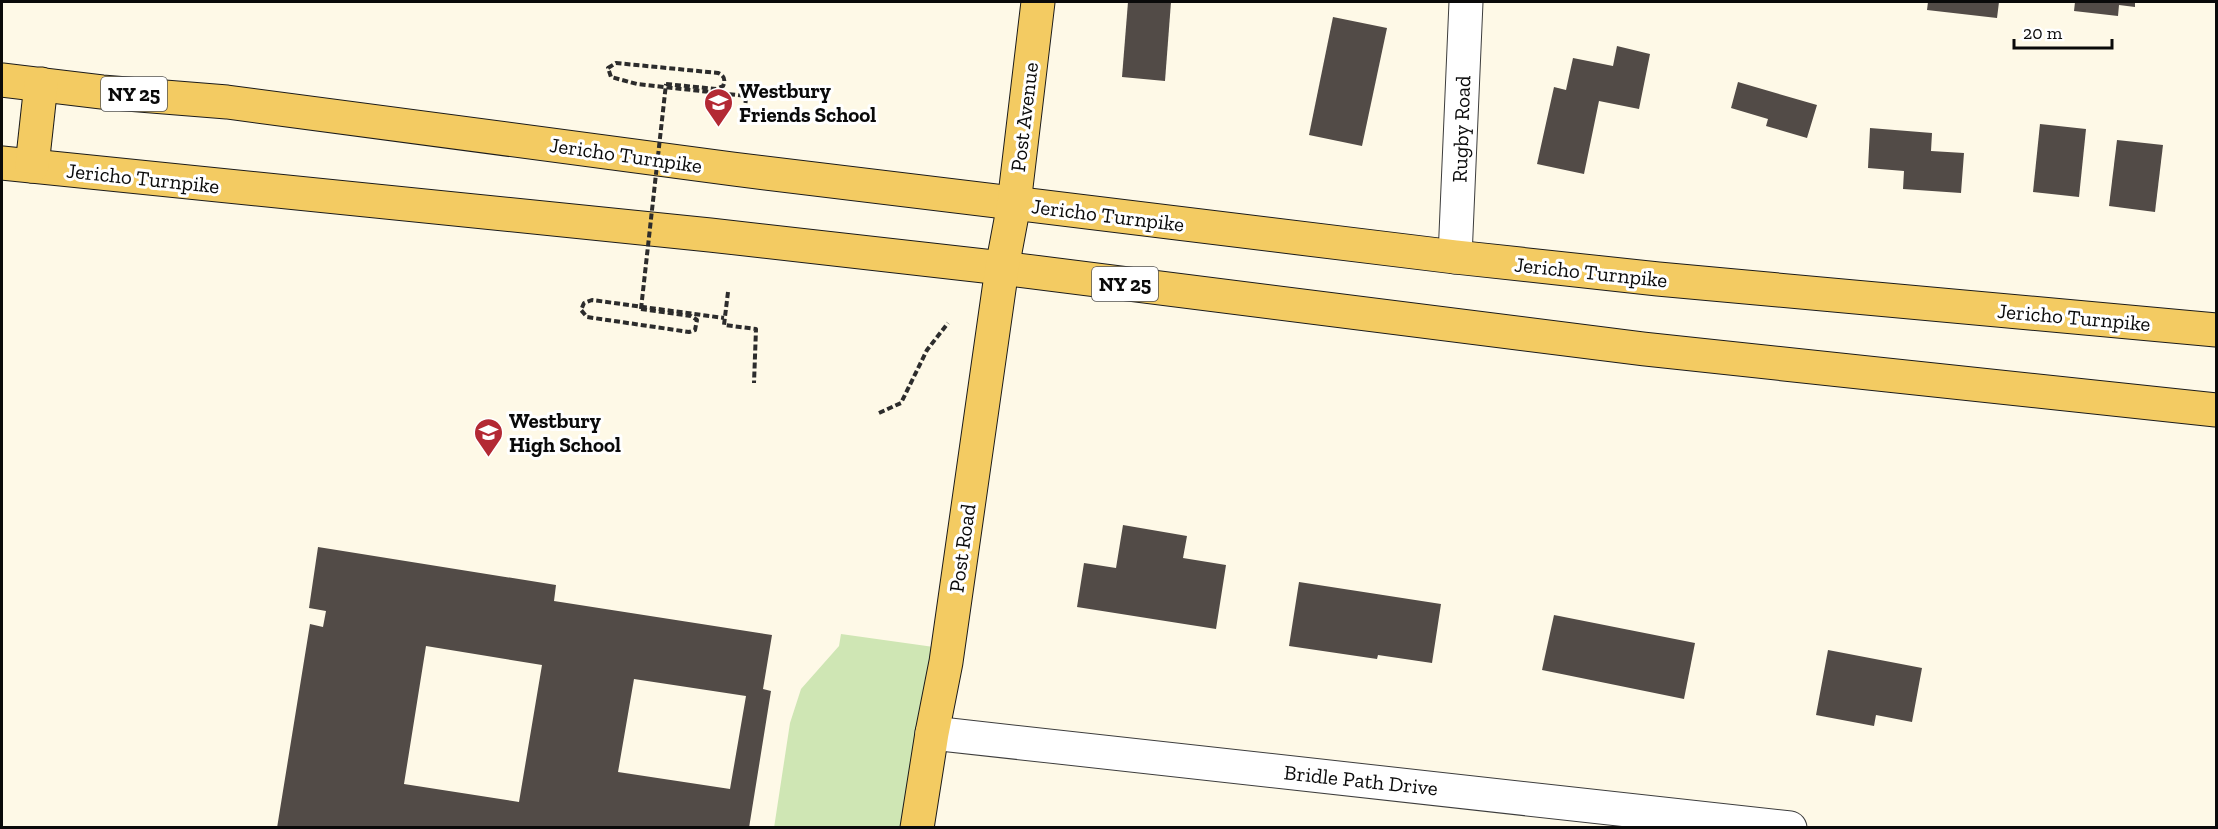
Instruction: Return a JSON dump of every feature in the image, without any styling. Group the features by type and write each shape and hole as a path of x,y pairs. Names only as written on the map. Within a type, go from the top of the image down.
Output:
{"main road":[{"name":"Post Avenue","path":"1002,268 1014,204 1038,2"},
{"name":"Jericho Turnpike","path":"2,80 102,92 227,102 1014,204 1455,257 1658,279 2217,330"},
{"path":"17,164 41,84"},
{"name":"Jericho Turnpike","path":"17,164 93,174 710,235 1002,268 1644,349 2217,410"},
{"name":"Post Road","path":"917,828 946,662 1002,268"}],"street":[{"name":"Rugby Road","path":"1455,257 1466,2"},
{"name":"Bridle Path Drive","path":"932,733 1790,828"}],"path":[{"path":"724,318 592,300 584,303 581,310 587,317 689,332 695,330 697,325 697,321 691,316 641,309 666,84 716,89 723,86 723,77 718,73 616,63 608,68 611,77 637,84 746,96 745,110"},
{"path":"728,292 724,325 756,329 753,383"},
{"path":"879,413 901,403 927,350 948,323"}],"green space":[{"path":"841,634 948,649 919,827 774,828 790,723 801,689 839,646"}],"building":[{"path":"1128,2 1171,2 1165,81 1122,77"},
{"path":"1928,2 1999,2 1997,18 1927,10"},
{"path":"2075,2 2135,2 2135,7 2119,5 2118,16 2074,11"},
{"path":"1333,17 1387,28 1362,146 1309,135"},
{"path":"1617,46 1650,54 1639,109 1599,101 1584,174 1537,164 1554,87 1566,90 1573,58 1613,66"},
{"path":"1738,82 1817,105 1807,138 1766,126 1768,119 1731,108"},
{"path":"2040,124 2086,129 2079,197 2033,192"},
{"path":"1870,128 1932,133 1931,151 1964,153 1961,193 1903,189 1904,171 1868,168"},
{"path":"2117,140 2163,145 2155,212 2109,206"},
{"path":"1123,525 1187,536 1183,558 1226,565 1216,629 1077,607 1084,563 1116,568"},
{"path":"318,547 556,585 554,601 772,635 763,689 771,691 749,828 277,828 310,624 323,627 326,611 309,608","holes":["426,646 542,665 519,802 404,784","634,679 746,696 730,789 618,772"]},
{"path":"1299,582 1441,604 1432,663 1378,655 1377,659 1289,646"},
{"path":"1554,615 1695,643 1684,699 1542,670"},
{"path":"1828,650 1922,668 1912,722 1876,715 1874,726 1816,715"}],"place":[{"name":"Westbury Friends School","path":"718,128"},
{"name":"Westbury High School","path":"488,458"}]}
